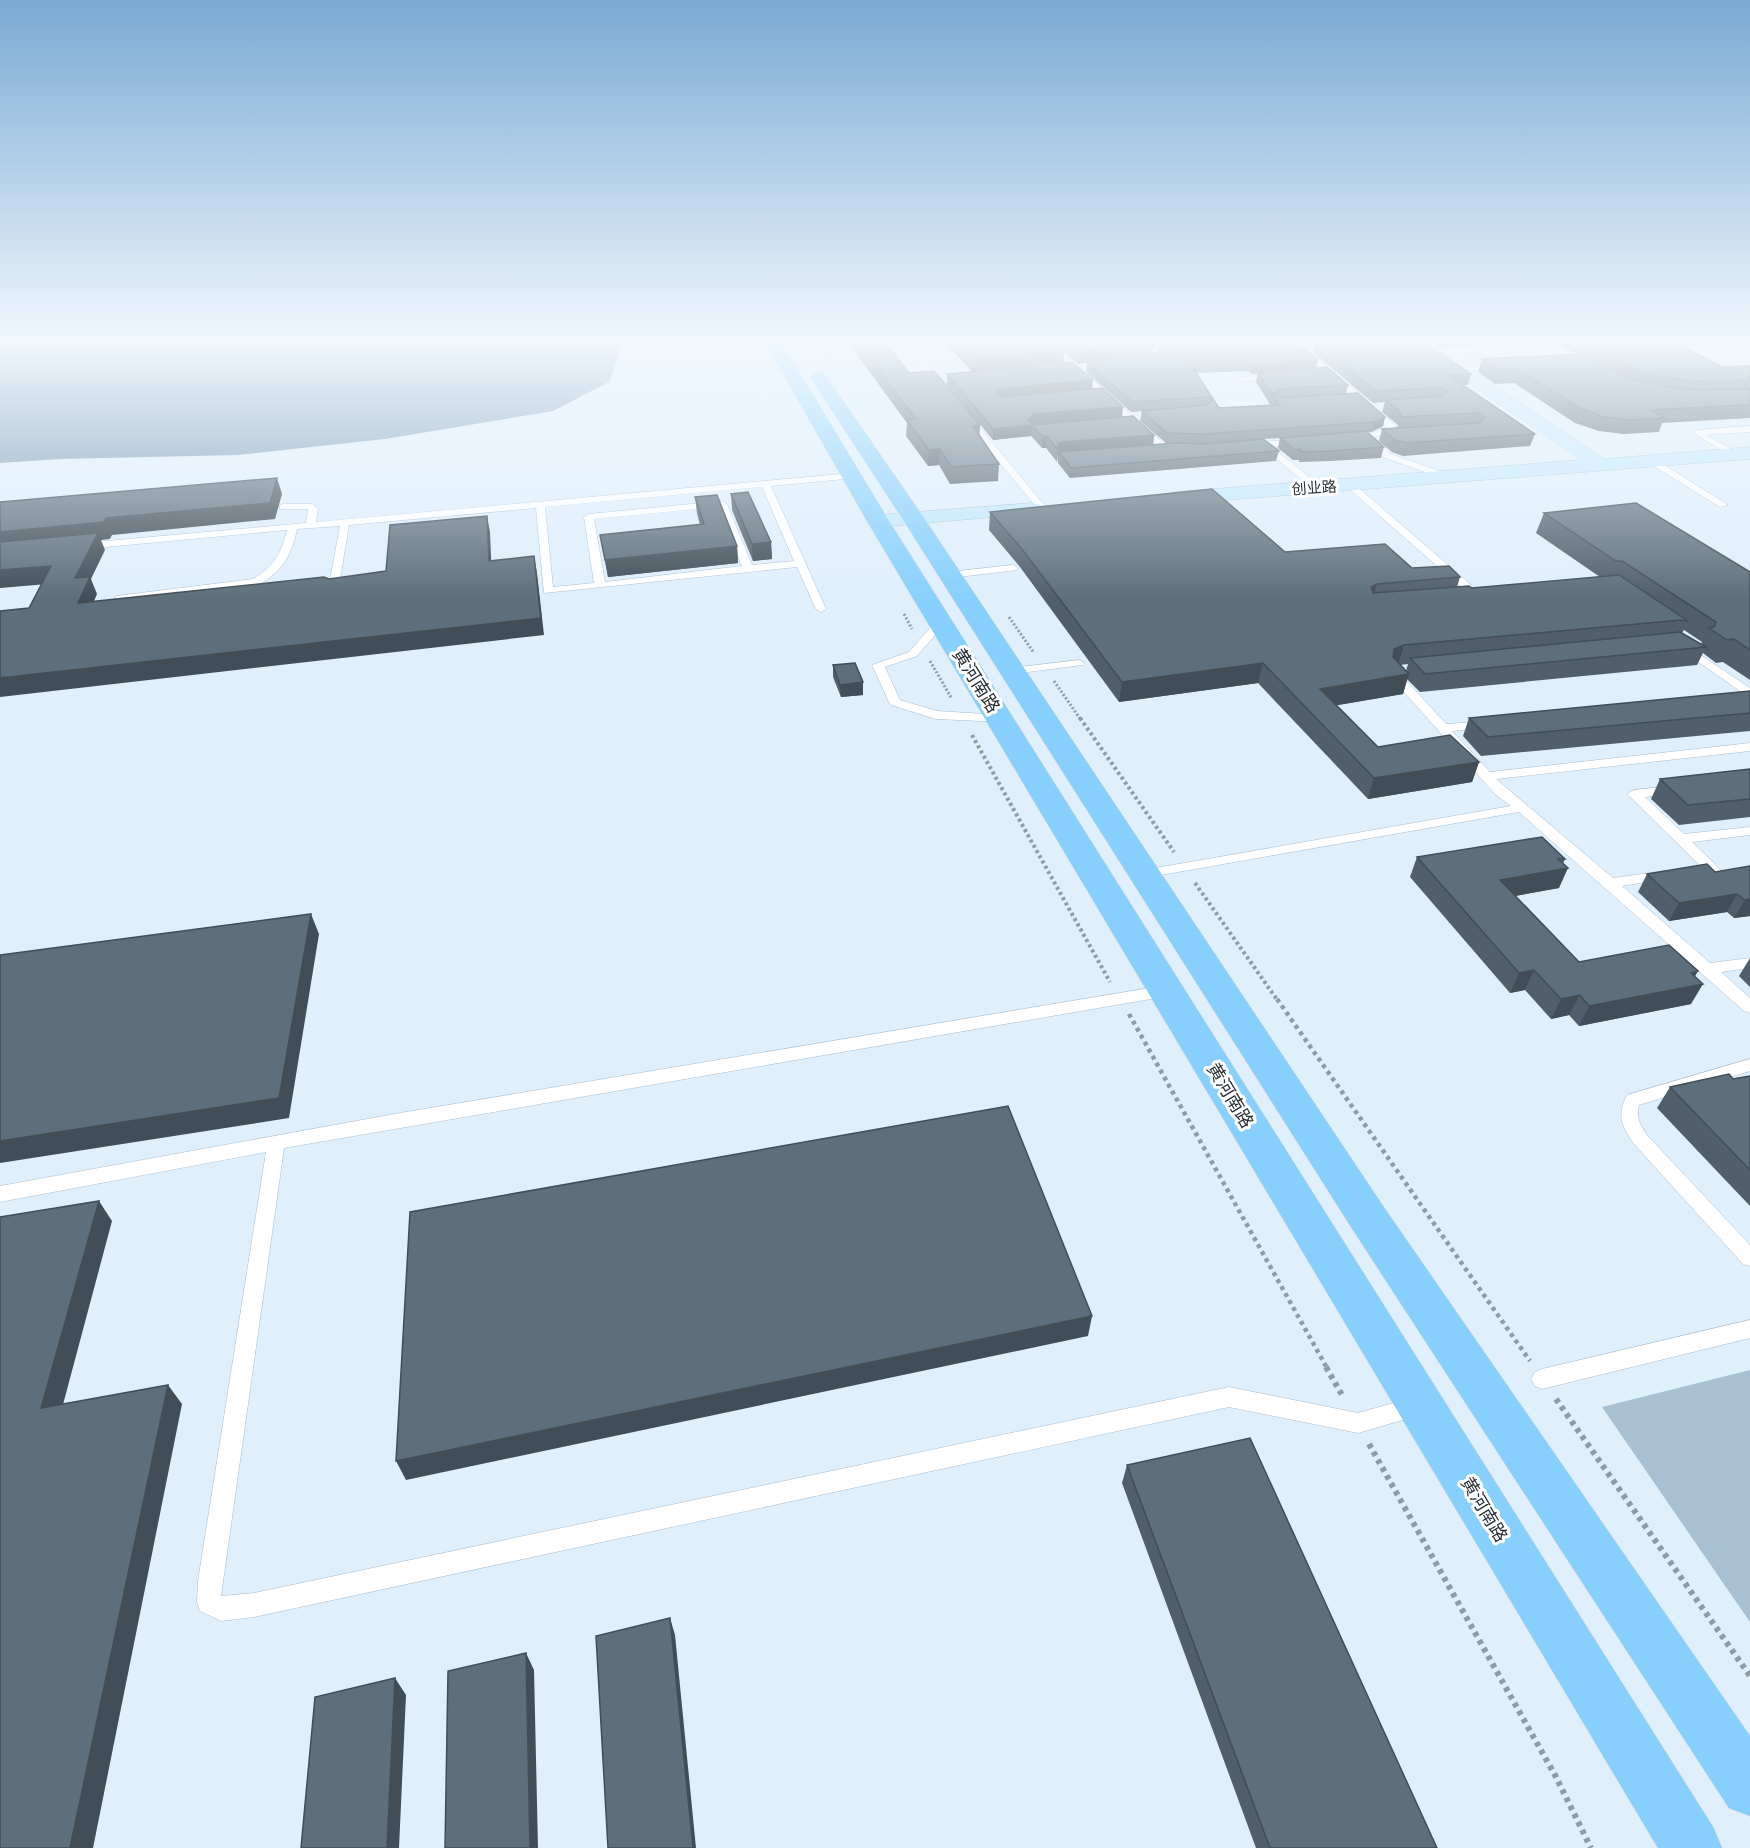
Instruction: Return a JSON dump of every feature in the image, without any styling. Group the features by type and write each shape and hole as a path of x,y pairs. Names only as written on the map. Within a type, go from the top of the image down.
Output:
{"main road":[{"name":"黄河南路","path":"823,426 852,476 950,575 1028,669 1144,874 1368,1218 1750,1787"},
{"name":"黄河南路","path":"842,426 896,520 931,633 1001,719 1692,1848"}],"street":[{"path":"1543,426 1601,465"},
{"name":"创业路","path":"1161,499 1742,454"},
{"path":"896,520 1066,507"}],"lane":[{"path":"974,426 1042,508"},
{"path":"1138,426 1163,448 1180,450 1153,452"},
{"path":"1369,436 1386,432 1391,426"},
{"path":"1742,454 1697,433 1750,429"},
{"path":"1342,438 1395,434"},
{"path":"1369,436 1388,456 1448,477"},
{"path":"1245,446 1309,441"},
{"path":"1265,445 1316,487"},
{"path":"1652,461 1724,505"},
{"path":"70,548 852,476"},
{"path":"765,484 821,609"},
{"path":"1350,485 1487,598 1459,601"},
{"path":"653,494 658,510"},
{"path":"540,504 548,591 801,563"},
{"path":"600,586 589,517 722,504 748,569"},
{"path":"283,507 310,506 313,509 310,526"},
{"path":"333,591 345,522"},
{"path":"120,598 256,582 274,571 288,550 293,527"},
{"path":"950,575 1013,568"},
{"path":"931,633 913,654 878,664 895,702 936,715 1001,719"},
{"path":"1750,682 1677,640 1683,647 1750,694"},
{"path":"1028,669 1079,663"},
{"path":"1444,666 1394,673 1500,791 1611,883 1750,1007"},
{"path":"1444,728 1503,723"},
{"path":"1487,776 1750,747"},
{"path":"1680,789 1634,794 1680,839 1723,875 1698,874"},
{"path":"1144,874 1522,808"},
{"path":"1680,839 1750,831"},
{"path":"1611,883 1677,874"},
{"path":"1708,969 1750,963"},
{"path":"0,1194 276,1143 1168,991"},
{"path":"1750,1065 1633,1100 1628,1107 1630,1126 1641,1140 1750,1258"},
{"path":"276,1143 210,1581 208,1602 221,1609 277,1600 1229,1397 1358,1423 1421,1405"},
{"path":"1542,1379 1750,1329"}],"path":[{"path":"1004,610 1028,669 1184,867 1750,1677"},
{"path":"903,613 931,633 962,717 1556,1777 1591,1848"}],"shaded area":[{"path":"0,426 462,426 385,439 238,455 60,459 0,463"},
{"path":"1750,1370 1750,1622 1602,1407"}],"building":[{"path":"912,426 973,426 999,464 951,467 940,449 929,450"},
{"path":"991,426 1020,426 993,429"},
{"path":"1033,426 1144,426 1154,435 1063,442 1058,444 1058,450 1047,436 1043,437"},
{"path":"1159,426 1314,426 1205,434 1167,433"},
{"path":"1427,426 1524,426 1535,434 1406,443 1395,440 1382,429"},
{"path":"1366,431 1384,447 1302,452 1301,449 1295,450 1280,438"},
{"path":"1263,439 1279,451 1071,468 1059,452 1176,443 1205,444"},
{"path":"277,478 270,503 106,518 104,522 0,532 0,502"},
{"path":"1212,489 1285,552 1385,544 1412,568 1449,566 1460,577 1377,584 1371,587 1373,593 1469,586 1472,588 1619,575 1688,621 1404,645 1394,649 1393,657 1409,674 1320,689 1378,747 1450,735 1479,762 1374,778 1263,663 1122,682 1022,549 990,512"},
{"path":"748,492 771,542 752,544 731,494"},
{"path":"717,495 737,546 605,560 600,535 704,524 695,497"},
{"path":"1636,503 1750,572 1750,650 1734,639 1727,640 1709,628 1714,627 1716,622 1622,561 1616,561 1544,513"},
{"path":"487,516 489,561 534,556 541,618 0,678 0,611 29,608 51,566 0,570 0,542 98,533 75,578 90,577 78,603 324,577 329,579 386,571 390,525"},
{"path":"1680,632 1706,647 1425,674 1410,658"},
{"path":"855,663 863,682 840,685 833,665"},
{"path":"1750,691 1750,713 1488,737 1469,718"},
{"path":"1750,769 1750,799 1688,805 1660,779"},
{"path":"1542,837 1565,859 1558,859 1568,868 1500,880 1579,962 1669,945 1698,971 1691,973 1703,984 1589,1006 1580,995 1561,999 1534,970 1519,973 1417,857"},
{"path":"1707,864 1715,872 1750,866 1750,899 1745,900 1737,894 1679,903 1647,874"},
{"path":"311,914 279,1098 0,1141 0,955"},
{"path":"1729,1074 1733,1079 1750,1076 1750,1170 1670,1087"},
{"path":"1008,1106 1092,1316 396,1461 410,1212"},
{"path":"99,1201 41,1408 168,1385 70,1848 0,1848 0,1217"},
{"path":"1250,1438 1437,1848 1270,1848 1127,1465"},
{"path":"670,1618 693,1848 608,1848 596,1636"},
{"path":"526,1653 530,1848 445,1848 448,1671"},
{"path":"395,1678 387,1848 301,1848 315,1697"}]}
